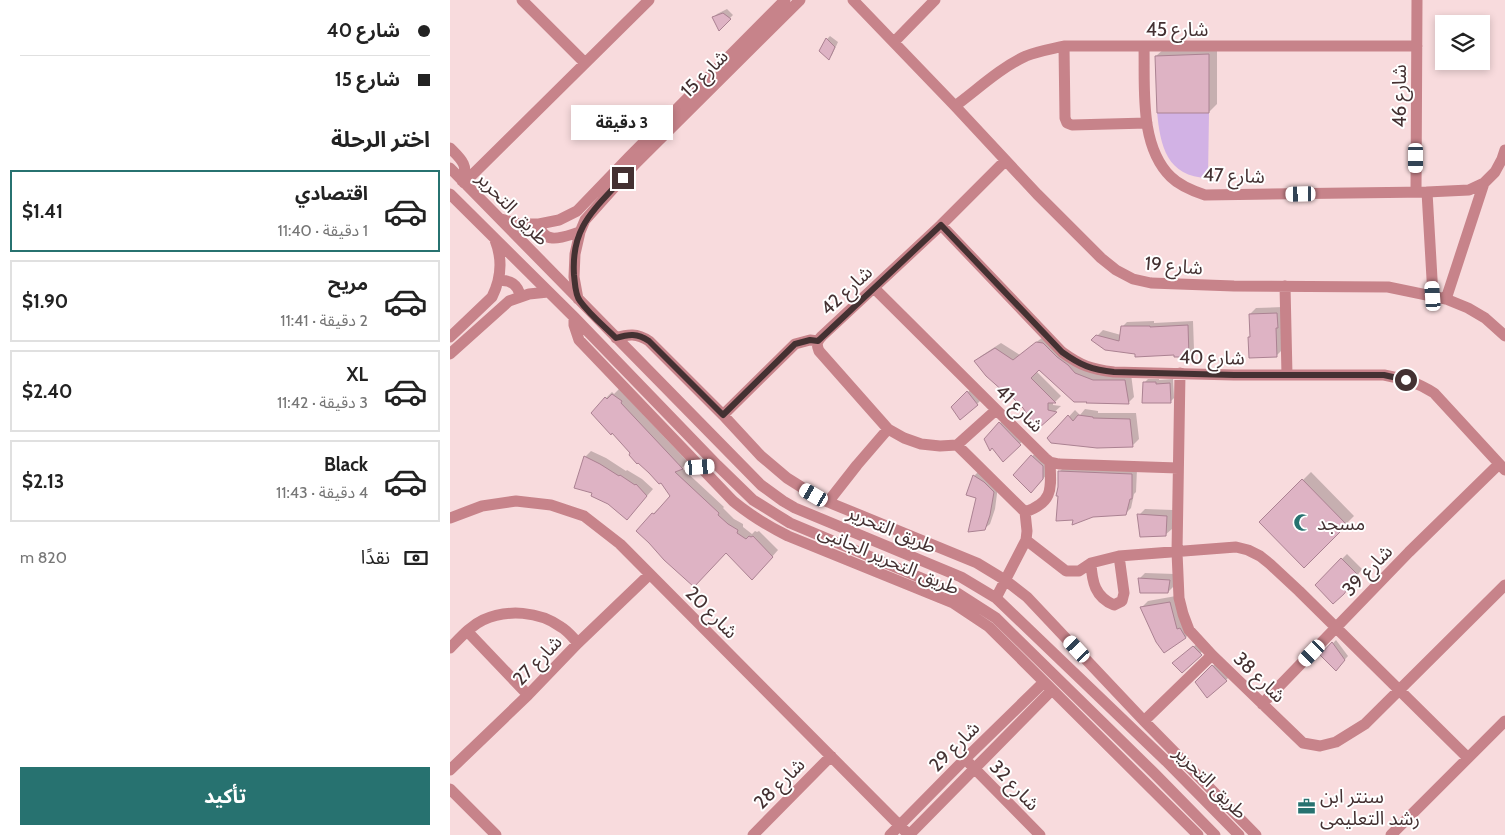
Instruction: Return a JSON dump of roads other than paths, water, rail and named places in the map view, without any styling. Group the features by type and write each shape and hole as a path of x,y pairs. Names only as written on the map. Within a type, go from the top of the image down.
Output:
{"street":[{"path":"463,182 649,0"},
{"name":"شارع 15","path":"499,218 519,224 539,224 559,220 577,210 785,0"},
{"name":"شارع 15","path":"579,300 574,277 574,266 576,243 585,220 635,164 774,28 800,0"},
{"name":"شارع 19","path":"853,0 1005,161 1101,258 1116,270 1133,279 1151,283 1234,286 1381,287 1446,299 1485,318 1504,332"},
{"path":"894,42 935,0"},
{"name":"شارع 46","path":"1417,0 1421,192 1433,296"},
{"path":"524,1 585,63"},
{"path":"1064,46 1067,123 1072,125 1147,123"},
{"name":"شارع 45","path":"955,106 1010,64 1045,50 1064,46 1417,46"},
{"name":"شارع 47","path":"1144,47 1147,123 1151,144 1159,162 1171,177 1187,188 1205,195 1421,192 1468,190 1484,183"},
{"path":"450,148 464,163 465,174 463,182"},
{"path":"1446,299 1484,183 1495,172 1505,150"},
{"name":"شارع 42","path":"958,445 921,444 904,438 888,429 819,351 817,346 818,341 941,225 1005,161"},
{"name":"طريق التحرير","path":"450,168 761,485 795,508 961,577 996,598 1166,761 1239,835"},
{"name":"طريق التحرير","path":"452,198 574,317 753,500 790,523 946,588 975,603 996,618 1215,835"},
{"path":"539,224 544,234 551,238 560,238 580,232"},
{"name":"شارع 40","path":"941,225 1062,352 1078,363 1095,370 1114,372 1234,375 1384,375 1421,384 1434,393 1502,467"},
{"path":"450,337 492,297 500,273 500,256 494,239"},
{"path":"498,281 513,283 518,289 520,296"},
{"path":"1285,286 1287,375"},
{"name":"شارع 41","path":"874,288 1050,462"},
{"path":"450,354 504,304 520,296 548,292"},
{"name":"طريق التحرير الجانبى","path":"574,317 574,325 579,340 700,467 750,515 768,527 953,603 989,627 1198,835"},
{"name":"طريق التحرير الجانبى","path":"616,338 632,334 644,337 649,341 774,468 800,487 828,502 962,556 1005,580 1037,606 1144,721 1256,835"},
{"path":"723,415 795,344 810,340 818,341"},
{"name":"شارع 38","path":"1180,373 1177,552 1179,598 1183,614 1189,630 1212,656 1303,743 1320,746 1336,742 1365,724 1505,585"},
{"path":"661,408 665,410 671,409 675,404 675,398"},
{"path":"996,410 958,445 1024,512 1027,521 1026,540 996,598"},
{"path":"688,435 690,426 698,422"},
{"path":"828,502 888,429"},
{"path":"1024,512 1034,509 1047,497 1051,488 1050,462 1059,464 1178,468"},
{"path":"700,467 717,465"},
{"name":"شارع 39","path":"1262,704 1409,552 1502,467"},
{"name":"شارع 20","path":"450,518 482,506 516,501 551,505 584,516 620,544 909,835"},
{"path":"1026,540 1066,571 1079,571 1090,563 1119,556 1236,547 1248,550 1270,564 1468,758"},
{"path":"1090,563 1092,580 1097,592 1106,602 1114,605 1122,601 1124,593 1119,556"},
{"name":"شارع 27","path":"450,770 528,696 578,643 650,574"},
{"path":"946,588 953,603"},
{"path":"450,648 467,631 482,620 502,614 523,613 543,617 562,627 578,643"},
{"path":"467,631 528,696"},
{"path":"1144,721 1212,656"},
{"name":"شارع 29","path":"890,835 965,759 1048,686"},
{"name":"شارع 29","path":"909,835 974,768 1048,686"},
{"path":"1391,835 1505,721"},
{"path":"1099,737 1119,739"},
{"name":"شارع 28","path":"753,835 831,756"},
{"name":"شارع 32","path":"965,759 1040,835"},
{"path":"1154,773 1158,774 1164,771 1166,761"},
{"path":"1178,797 1182,789 1191,787"},
{"path":"450,789 496,835"},
{"path":"1224,820 1246,825"}],"place":[{"name":"مسجد","path":"1303,523"},
{"name":"سنتر ابن رشد التعليمى","path":"1306,807"}]}
